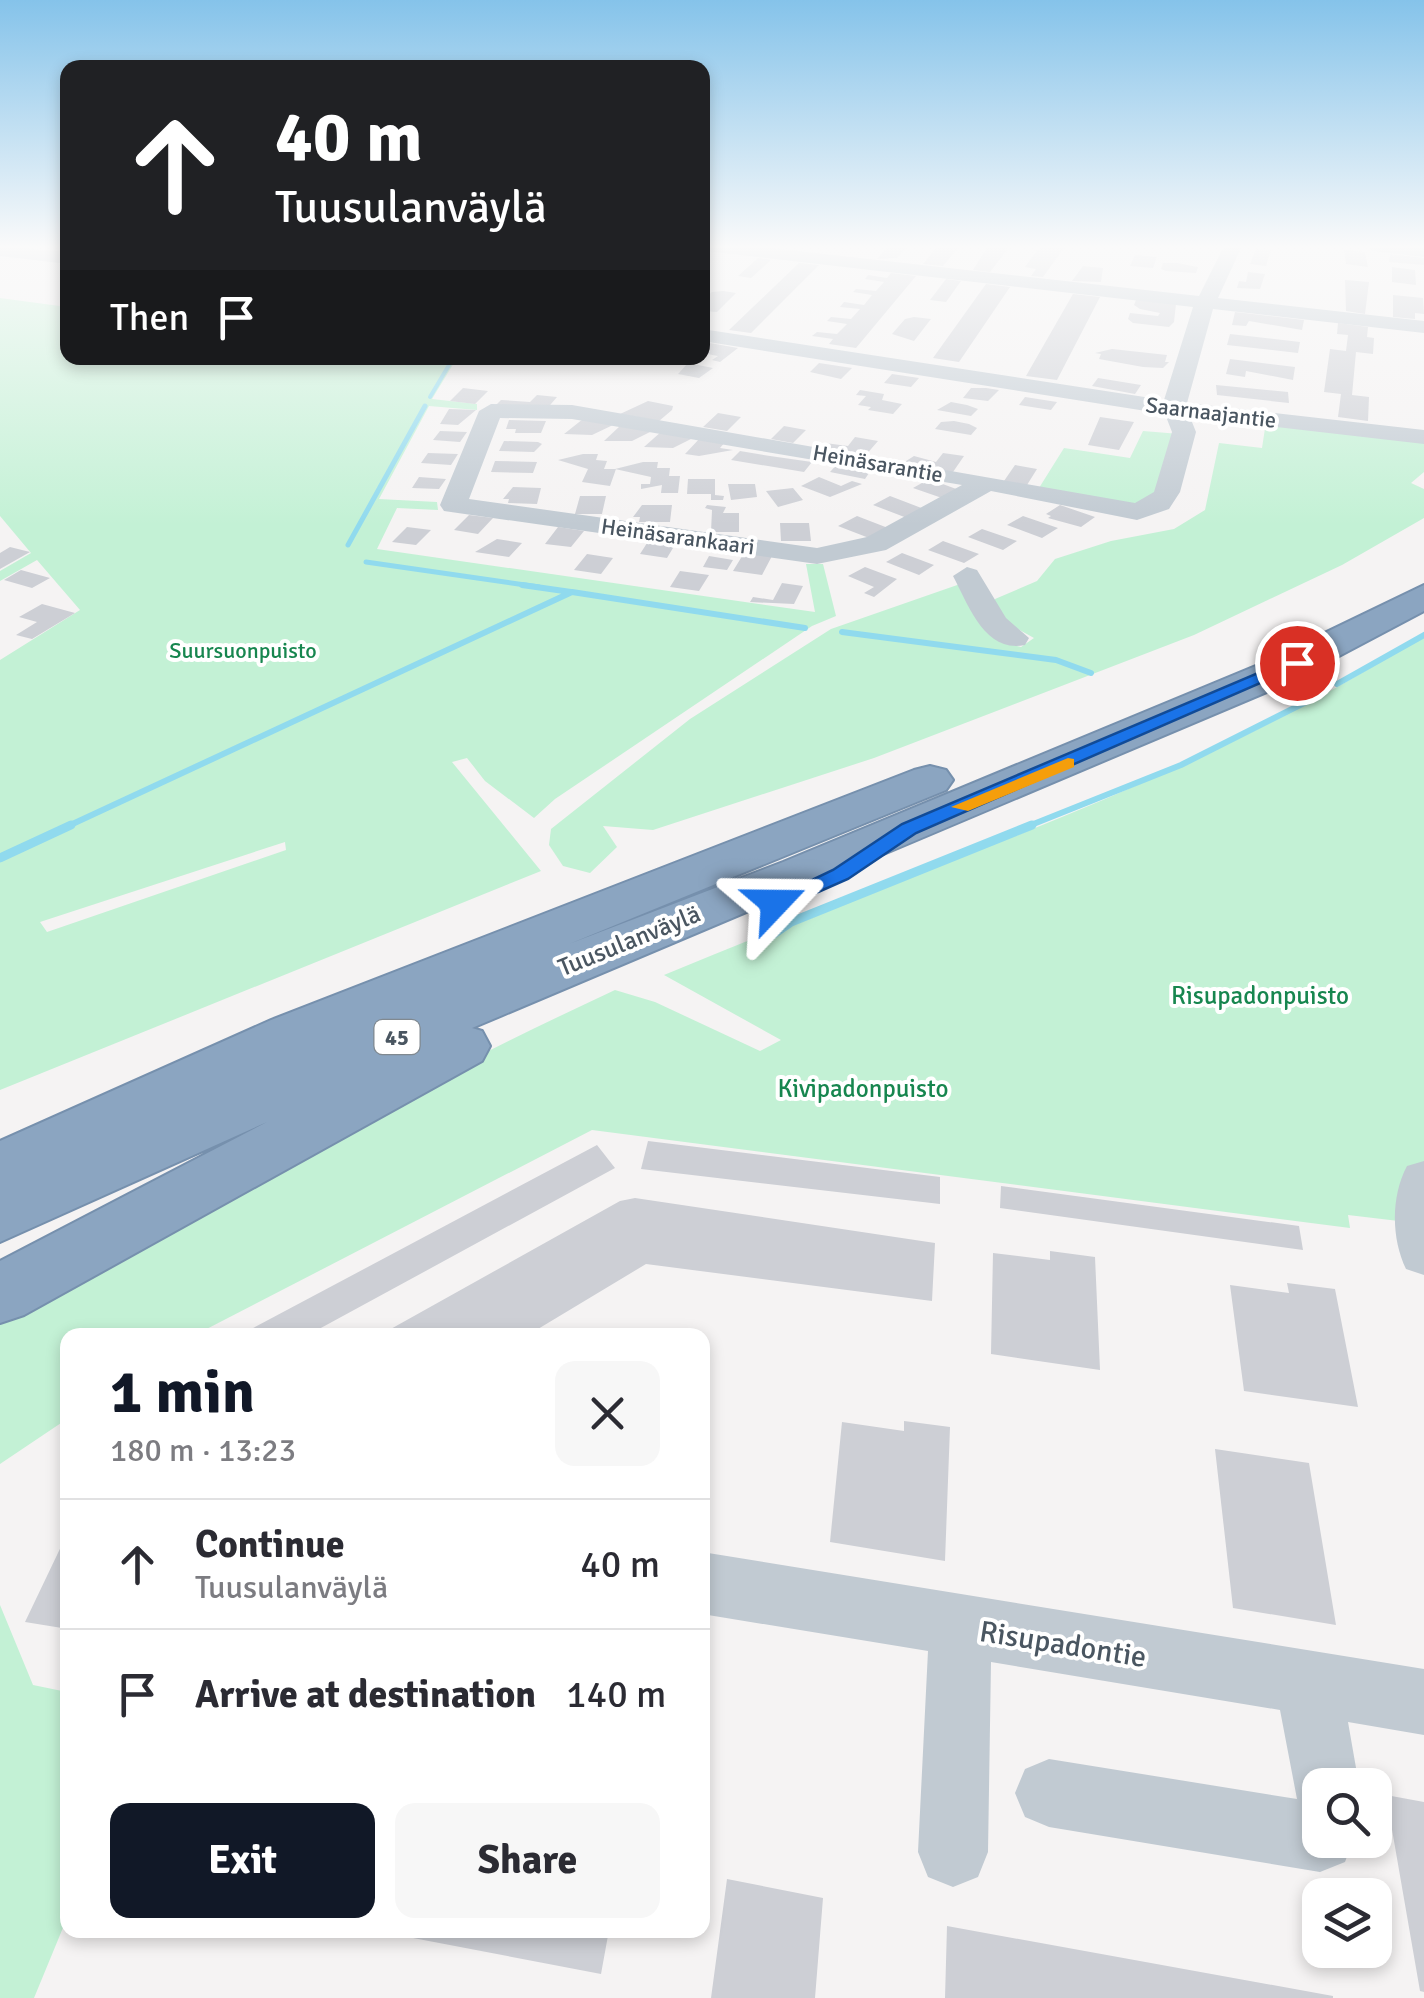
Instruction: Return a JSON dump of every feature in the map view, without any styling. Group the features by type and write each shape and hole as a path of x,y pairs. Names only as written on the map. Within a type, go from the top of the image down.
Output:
{"highway":[{"name":"Tuusulanväylä","path":"0,1168 291,1035 469,961 1142,697 1308,620 1424,558"},
{"name":"Tuusulanväylä","path":"0,1216 520,984 909,828 1273,674 1424,596"},
{"path":"0,1294 310,1124 513,1020 840,874 909,828"}],"street":[{"name":"Saarnaajantie","path":"730,339 1174,407 1424,437"},
{"path":"1174,407 1194,339"},
{"name":"Heinäsarantie","path":"491,411 572,412 987,482 1126,512 1149,509 1167,492 1184,432 1174,407"},
{"name":"Heinäsarankaari","path":"491,411 453,505 817,556 876,544 987,482"},
{"path":"967,576 994,624 1014,638"},
{"path":"1423,1254 1419,1191 1424,1180"},
{"name":"Risupadontie","path":"710,1584 1424,1702"},
{"path":"953,1852 960,1627"},
{"path":"1309,1685 1322,1768"},
{"path":"1049,1793 1302,1834"}],"green space":[{"name":"Suursuonpuisto","path":"0,339 60,339 60,365 453,365 432,399 477,404 477,410 429,406 379,499 437,502 438,510 397,508 377,549 815,612 806,564 823,564 836,616 812,626 555,799 534,818 485,781 467,758 452,762 541,871 0,1090 0,660 80,610 37,560 0,581 0,571 31,553 0,516","holes":["285,842 286,850 47,932 40,922"]},
{"path":"1266,422 1424,441 1424,472 1411,483 1424,489 1424,518 1342,565 1194,635 874,758 653,830 603,826 617,847 590,873 563,866 549,845 551,829 690,719 831,629 963,583 1000,642 1021,647 1034,638 993,615 995,599 1037,581 1055,559 1111,541 1174,529 1205,510 1219,443 1262,448"},
{"path":"1143,431 1180,434 1152,500 1132,507 1039,488 1064,448 1130,458"},
{"path":"1424,635 1424,1224 1348,1215 1350,1228 592,1130 209,1328 60,1328 60,1424 0,1464 0,1325 151,1235 380,1107 615,990 655,1002 760,1051 781,1040 664,975 1052,821 1242,737 1334,689"},
{"path":"0,1605 33,1685 60,1691 60,1935 34,1998 0,1998"}],"building":[{"path":"833,339 863,339 856,348 829,344"},
{"path":"946,339 974,339 959,362 933,358"},
{"path":"1047,339 1078,339 1057,380 1026,376"},
{"path":"1229,339 1300,342 1298,353 1227,345"},
{"path":"1347,339 1374,339 1373,354 1356,352 1352,395 1369,397 1368,421 1338,417 1341,394 1324,392 1330,349 1346,351"},
{"path":"710,343 738,348 720,362 712,360 718,356 710,354"},
{"path":"1112,349 1167,355 1165,362 1169,362 1163,368 1143,367 1099,359 1101,354 1095,353"},
{"path":"1230,359 1295,367 1293,380 1246,371 1245,377 1226,374"},
{"path":"819,363 852,368 841,379 810,372"},
{"path":"686,365 713,368 699,378 678,374"},
{"path":"892,374 919,378 911,387 884,383"},
{"path":"1098,378 1141,385 1135,394 1092,386"},
{"path":"1216,385 1288,392 1289,403 1217,395"},
{"path":"463,388 488,391 475,404 450,401"},
{"path":"971,388 999,390 988,401 963,398"},
{"path":"860,390 884,394 882,400 902,404 893,414 868,410 871,407 858,405 866,396 856,395"},
{"path":"537,395 557,397 545,411 495,406 501,400 530,402"},
{"path":"1025,397 1057,402 1051,410 1019,405"},
{"path":"648,401 673,406 672,410 659,421 620,414"},
{"path":"951,402 978,409 971,416 937,410"},
{"path":"449,409 476,410 458,425 440,424"},
{"path":"718,413 741,417 727,431 703,427"},
{"path":"1100,417 1134,422 1119,450 1088,445"},
{"path":"583,419 613,425 592,435 564,434"},
{"path":"509,420 546,421 541,433 515,433 516,429 506,429"},
{"path":"954,421 977,428 971,435 935,429 941,422"},
{"path":"621,425 652,431 632,441 604,441"},
{"path":"784,426 806,430 793,443 771,439"},
{"path":"440,431 467,432 460,442 433,440"},
{"path":"662,431 693,438 673,448 644,447"},
{"path":"701,437 726,441 720,448 733,450 699,456 685,454"},
{"path":"855,437 878,441 865,456 820,449 825,443 848,446"},
{"path":"504,441 542,444 534,452 499,451"},
{"path":"740,451 812,462 804,472 731,460"},
{"path":"428,453 458,454 451,465 421,463"},
{"path":"943,453 964,456 953,472 903,463 914,456 936,462"},
{"path":"598,454 596,460 607,461 604,469 616,469 610,486 582,482 588,469 558,460"},
{"path":"495,461 537,462 533,473 491,472"},
{"path":"840,461 867,467 863,472 869,473 865,479 830,472"},
{"path":"658,462 657,468 670,468 669,476 680,476 678,493 661,493 662,485 641,489 641,484 650,484 651,477 615,469"},
{"path":"1015,465 1037,469 1027,485 1004,481"},
{"path":"419,477 446,479 439,489 412,488"},
{"path":"819,477 841,486 852,481 862,484 830,497 801,486"},
{"path":"688,479 715,479 715,495 724,496 723,500 711,500 711,494 687,494"},
{"path":"929,479 959,490 942,498 913,488"},
{"path":"728,484 755,484 757,497 731,500"},
{"path":"513,487 541,488 537,504 508,503 509,499 503,499"},
{"path":"793,488 803,500 778,507 766,491"},
{"path":"580,496 606,496 602,514 575,514"},
{"path":"890,496 924,509 907,518 873,505"},
{"path":"642,505 672,505 670,522 639,522 640,517 633,517"},
{"path":"1060,505 1095,517 1081,527 1048,518 1051,516 1046,514"},
{"path":"726,507 723,513 739,513 739,532 711,532 712,510 705,508"},
{"path":"469,515 493,518 478,534 454,530"},
{"path":"857,516 888,528 869,538 838,526"},
{"path":"1023,516 1058,528 1042,538 1007,525"},
{"path":"780,523 809,523 811,541 781,541"},
{"path":"407,527 431,530 416,545 392,542"},
{"path":"558,527 584,531 571,547 545,544"},
{"path":"982,529 1017,541 1003,550 968,537"},
{"path":"497,539 522,543 509,557 475,552"},
{"path":"649,540 676,543 667,558 640,554"},
{"path":"943,541 979,554 964,563 928,550"},
{"path":"10,547 30,552 0,569 0,553"},
{"path":"744,553 772,556 762,575 733,571"},
{"path":"902,553 934,565 919,575 886,562"},
{"path":"587,554 613,558 601,574 574,570"},
{"path":"709,556 733,560 727,570 703,567"},
{"path":"865,567 897,579 874,597 864,593 874,587 848,576"},
{"path":"21,570 50,578 32,588 4,580"},
{"path":"680,571 709,575 699,591 670,587"},
{"path":"782,583 803,586 794,604 750,602 753,597 773,600"},
{"path":"42,604 75,613 32,639 16,635 37,622 19,617"},
{"path":"648,1141 940,1177 940,1204 641,1169"},
{"path":"597,1145 615,1168 321,1328 253,1328"},
{"path":"1001,1186 1299,1226 1303,1250 1000,1208"},
{"path":"635,1198 935,1243 932,1301 646,1264 540,1328 393,1328 620,1201"},
{"path":"1050,1251 1095,1257 1100,1370 991,1354 993,1253 1050,1260"},
{"path":"1287,1283 1335,1289 1358,1407 1244,1391 1230,1285 1289,1293"},
{"path":"904,1421 950,1427 945,1561 830,1542 842,1422 904,1431"},
{"path":"1215,1449 1309,1463 1336,1625 1233,1608"},
{"path":"60,1549 60,1628 25,1622"},
{"path":"1392,1796 1424,1802 1424,1992 1420,1991 1392,1830"},
{"path":"727,1879 823,1898 815,1998 711,1998"},
{"path":"947,1926 1333,1996 1333,1998 945,1998"},
{"path":"413,1938 608,1938 601,1974"}],"waterway":[{"path":"430,397 449,365"},
{"path":"348,545 425,406"},
{"path":"366,562 539,587"},
{"path":"522,585 571,592"},
{"path":"66,827 572,592 805,628"},
{"path":"842,632 1056,660 1091,673"},
{"path":"1337,684 1424,635"},
{"path":"1026,827 1181,765 1322,694"},
{"path":"0,858 71,825"},
{"path":"759,944 791,922 1032,825"}],"slow traffic":[{"path":"961,807 1068,763"}],"route":[{"path":"775,903 840,874 909,828 1297,663"}],"park label":[{"name":"Risupadonpuisto","path":"1260,995"},
{"name":"Kivipadonpuisto","path":"863,1088"}]}
